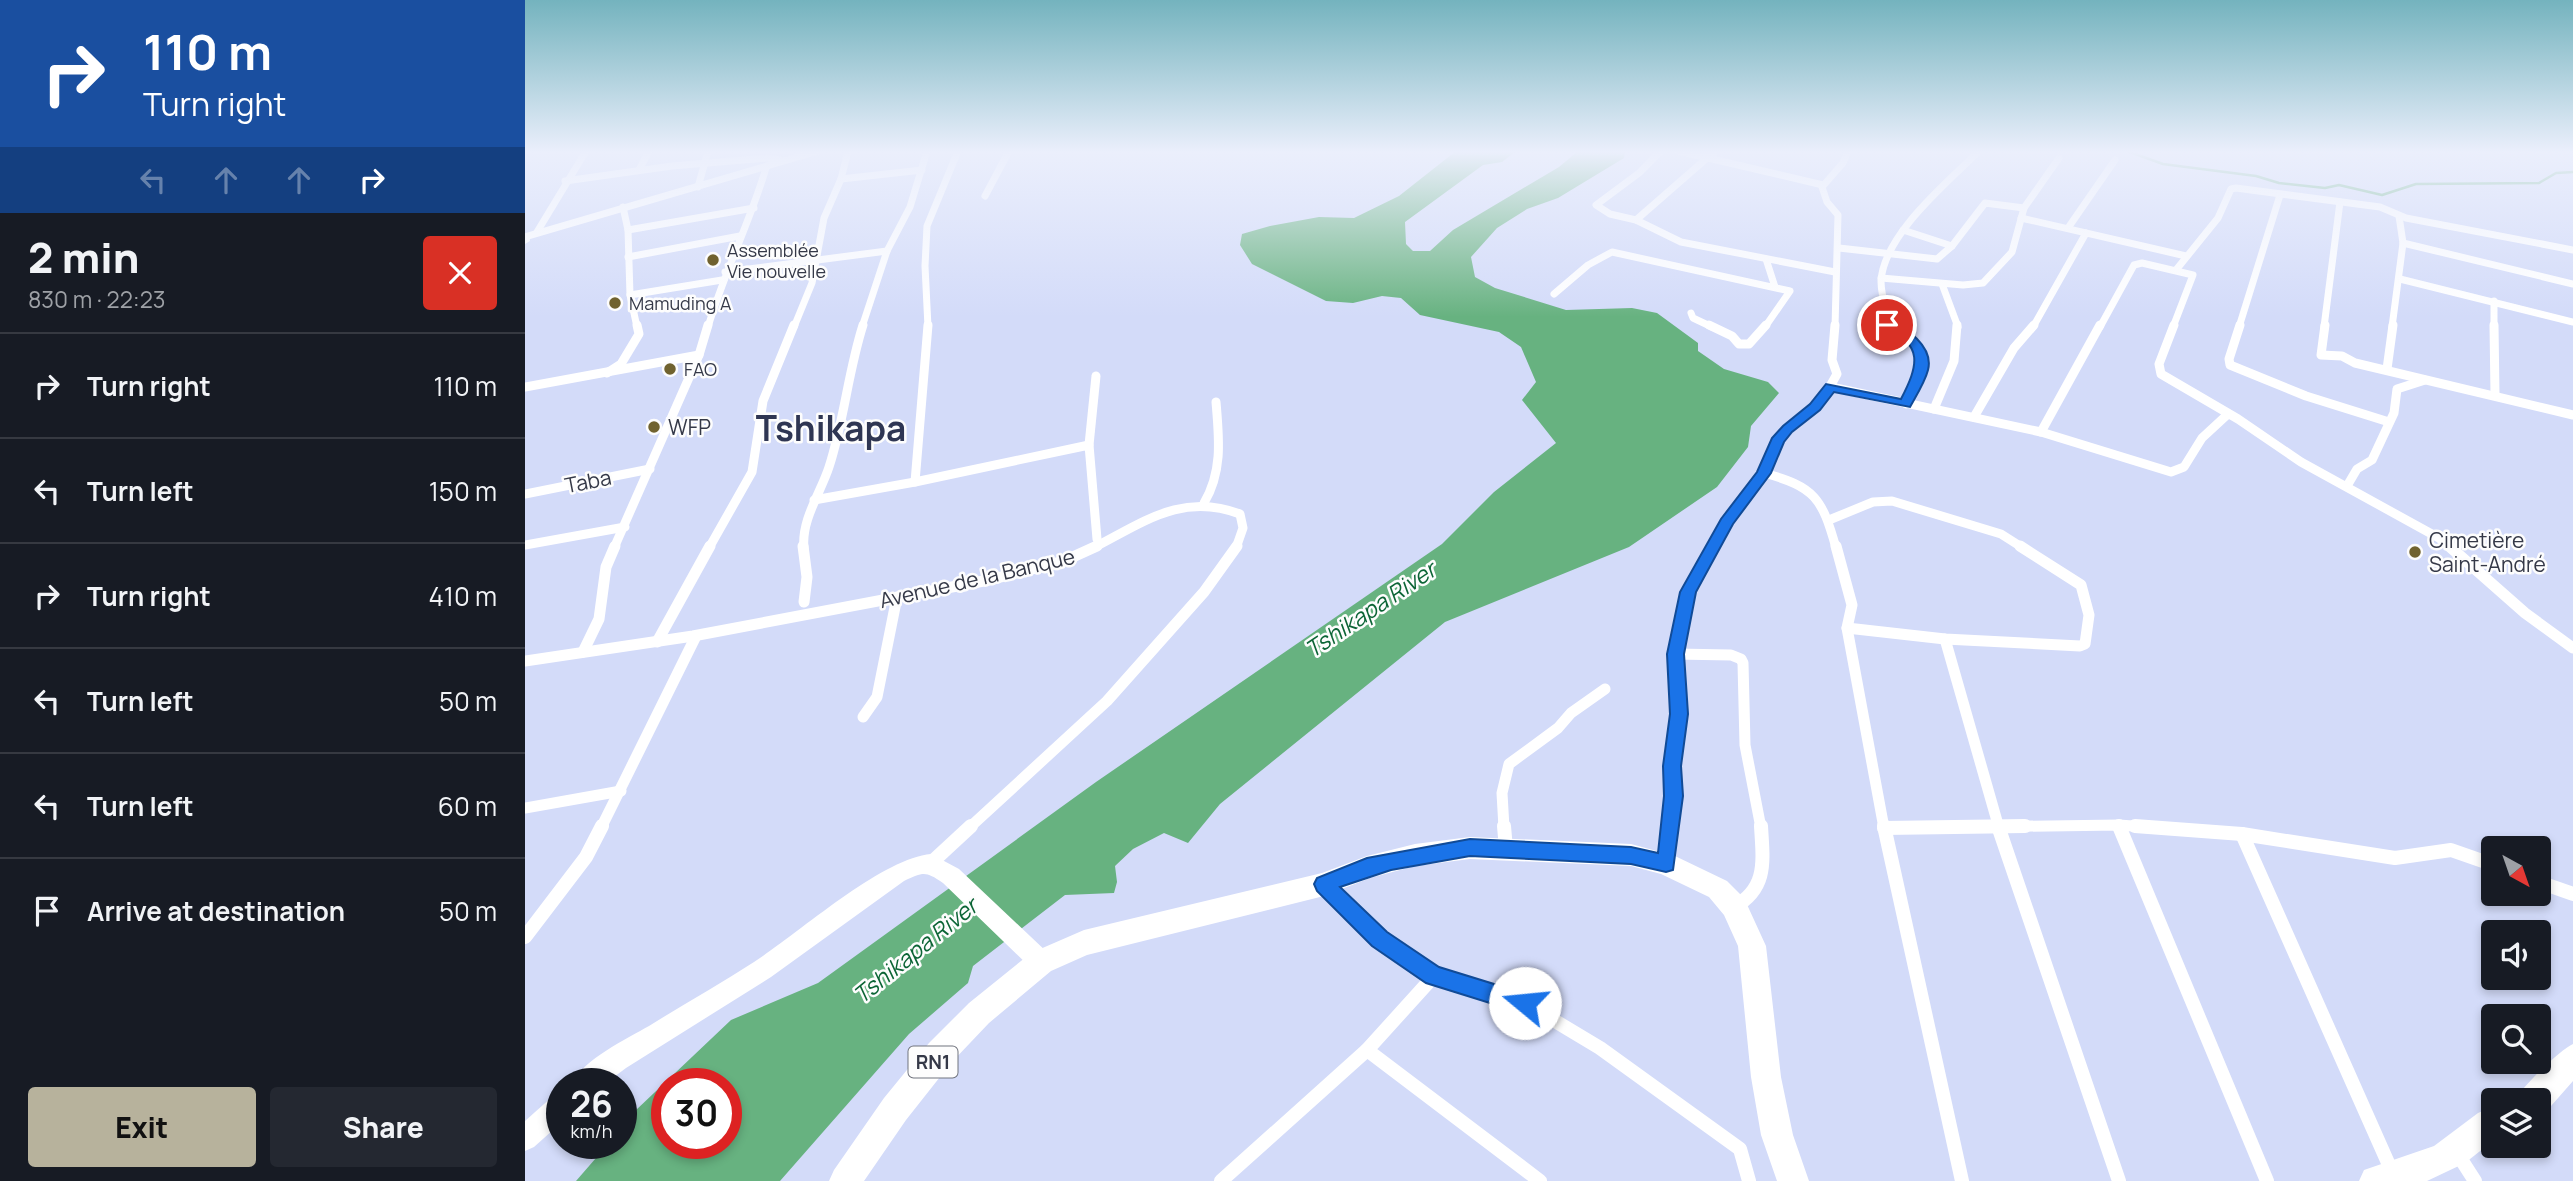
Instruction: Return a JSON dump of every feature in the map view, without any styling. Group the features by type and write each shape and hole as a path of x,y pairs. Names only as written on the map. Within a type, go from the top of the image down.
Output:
{"highway":[{"name":"RN1","path":"845,1181 895,1109 940,1053 1034,955 1324,884 1367,867 1415,855 1470,848 1631,855 1666,864 1718,889 1734,907 1752,946 1766,1077 1777,1135 1793,1181"},
{"path":"2546,1088 2573,1059"},
{"path":"2385,1178 2456,1151 2481,1128"}],"main road":[{"path":"605,1068 764,969 896,874 931,863 951,876 1034,955"},
{"path":"525,1138 546,1119"}],"street":[{"path":"537,232 551,206"},
{"path":"525,238 537,232 626,206"},
{"path":"656,642 752,472 763,401 812,283 824,218 829,206"},
{"path":"804,602 807,577 803,543 814,500 829,467 851,362 887,251 910,206"},
{"path":"915,482 929,318 925,296 924,239 933,206"},
{"path":"1598,206 1610,214 1636,220 1681,242 1835,272"},
{"path":"1636,220 1652,206"},
{"path":"1666,864 1674,796 1672,766 1679,714 1675,654 1688,592 1726,522 1763,473 1777,441 1815,407 1831,387 1837,374 1832,360 1835,341 1835,272 1839,248 1836,221 1838,215 1830,206"},
{"path":"1906,404 1922,370 1922,360 1919,352 1901,330 1887,325 1881,278 1890,253 1903,230 1926,206"},
{"path":"1839,248 1937,259 1952,246 1983,206"},
{"path":"1881,278 1973,286 1983,284 2012,252 2024,208 2009,206"},
{"path":"2068,228 2083,206"},
{"path":"2176,270 2218,218 2223,206"},
{"path":"2277,206 2229,359 2230,365 2306,396 2389,422"},
{"path":"2339,206 2319,351 2321,355 2342,356 2354,363 2573,415"},
{"path":"2369,206 2390,209 2399,216 2573,250"},
{"path":"607,373 621,364 639,334 630,295 628,230 623,207"},
{"path":"628,230 754,208"},
{"path":"583,652 599,619 606,568 699,355 723,276 754,208"},
{"path":"2386,369 2400,279 2403,243 2399,216"},
{"path":"2021,218 2186,256"},
{"path":"1903,230 1952,246"},
{"path":"1974,416 2014,348 2033,327 2086,233"},
{"path":"628,257 740,236"},
{"path":"2403,243 2573,284"},
{"path":"630,295 723,276 887,251"},
{"path":"1554,294 1588,265 1612,252 1790,291 1765,327 1749,344 1739,344 1732,335 1693,318 1691,313"},
{"path":"1766,259 1775,287"},
{"path":"2041,432 2134,265 2142,263 2193,276 2159,364 2159,372 2301,462 2439,538 2525,613 2573,648"},
{"path":"2400,279 2573,322"},
{"path":"1934,410 1954,361 1958,327 1943,284"},
{"path":"2494,301 2495,395"},
{"path":"525,387 699,355"},
{"path":"1095,376 1089,445 1097,539"},
{"path":"2347,486 2357,469 2372,460 2394,413 2397,389 2428,380"},
{"path":"1831,387 2041,432 2177,471 2184,467 2202,438 2228,414"},
{"path":"1204,503 1214,490 1221,457 1216,402"},
{"path":"814,500 915,482 1089,445"},
{"name":"Taba","path":"525,494 650,468"},
{"path":"1763,473 1793,481 1808,489 1826,511 1829,520 1852,605 1847,628 1884,828 1962,1181"},
{"path":"1829,520 1873,502 1892,501 2001,534 2081,585 2089,615 2085,644 2080,646 1945,639 1847,628"},
{"name":"Avenue de la Banque","path":"526,663 696,636 1063,562 1087,553 1167,511 1186,505 1204,503 1226,507 1240,514 1243,528 1235,552 1205,592 1107,701 931,863"},
{"path":"525,545 625,527"},
{"path":"863,717 877,698 897,597"},
{"path":"525,937 586,857 696,636"},
{"path":"1945,639 1998,826 2119,1181"},
{"path":"1675,654 1731,655 1741,659 1743,663 1745,745 1762,828 1762,871 1752,897 1734,907"},
{"path":"1506,849 1502,793 1509,764 1543,742 1546,735 1573,711 1598,698 1605,689"},
{"path":"525,808 621,791"},
{"path":"1884,828 2119,825 2242,834 2395,858 2412,858 2441,850 2453,851 2481,861"},
{"path":"2119,825 2267,1181"},
{"path":"2242,834 2385,1178"},
{"path":"1324,884 1379,939 1434,976 1525,1003 1600,1048 1740,1149 1749,1181"},
{"path":"2551,886 2573,894"},
{"path":"1221,1181 1367,1050 1434,976"},
{"path":"1367,1050 1540,1181"},
{"path":"2456,1151 2475,1181"}],"water":[{"name":"Tshikapa River","path":"1378,206 1427,206 1405,222 1406,244 1413,251 1430,251 1453,230 1493,206 1535,206 1497,228 1471,257 1475,277 1495,288 1566,310 1632,308 1657,313 1698,343 1698,351 1724,369 1768,382 1779,393 1751,426 1748,447 1717,487 1629,547 1445,622 1220,804 1188,843 1164,833 1133,849 1115,866 1117,882 1114,893 1065,895 973,966 968,983 909,1034 780,1181 576,1181 595,1159 637,1159 637,1109 651,1096 651,1159 742,1159 742,1068 680,1068 731,1020 818,983 1096,782 1442,544 1494,492 1556,443 1522,400 1536,382 1521,347 1499,332 1420,315 1401,298 1382,296 1353,303 1326,301 1252,264 1240,245 1242,234 1319,217 1354,218"}],"place":[{"name":"Assemblée Vie nouvelle","path":"713,260"},
{"name":"Mamuding A","path":"615,303"},
{"name":"FAO","path":"670,369"},
{"name":"WFP","path":"654,427"},
{"name":"Cimetière Saint-André","path":"2415,552"}],"district":[{"name":"Tshikapa","path":"831,428"}],"route":[{"path":"1525,1003 1434,976 1379,939 1324,884 1367,867 1415,855 1470,848 1631,855 1666,864 1674,796 1671,783 1672,766 1679,714 1675,654 1680,619 1688,592 1726,522 1763,473 1777,441 1815,407 1831,387 1906,404 1922,370 1922,360 1919,352 1901,330 1887,325"}]}
